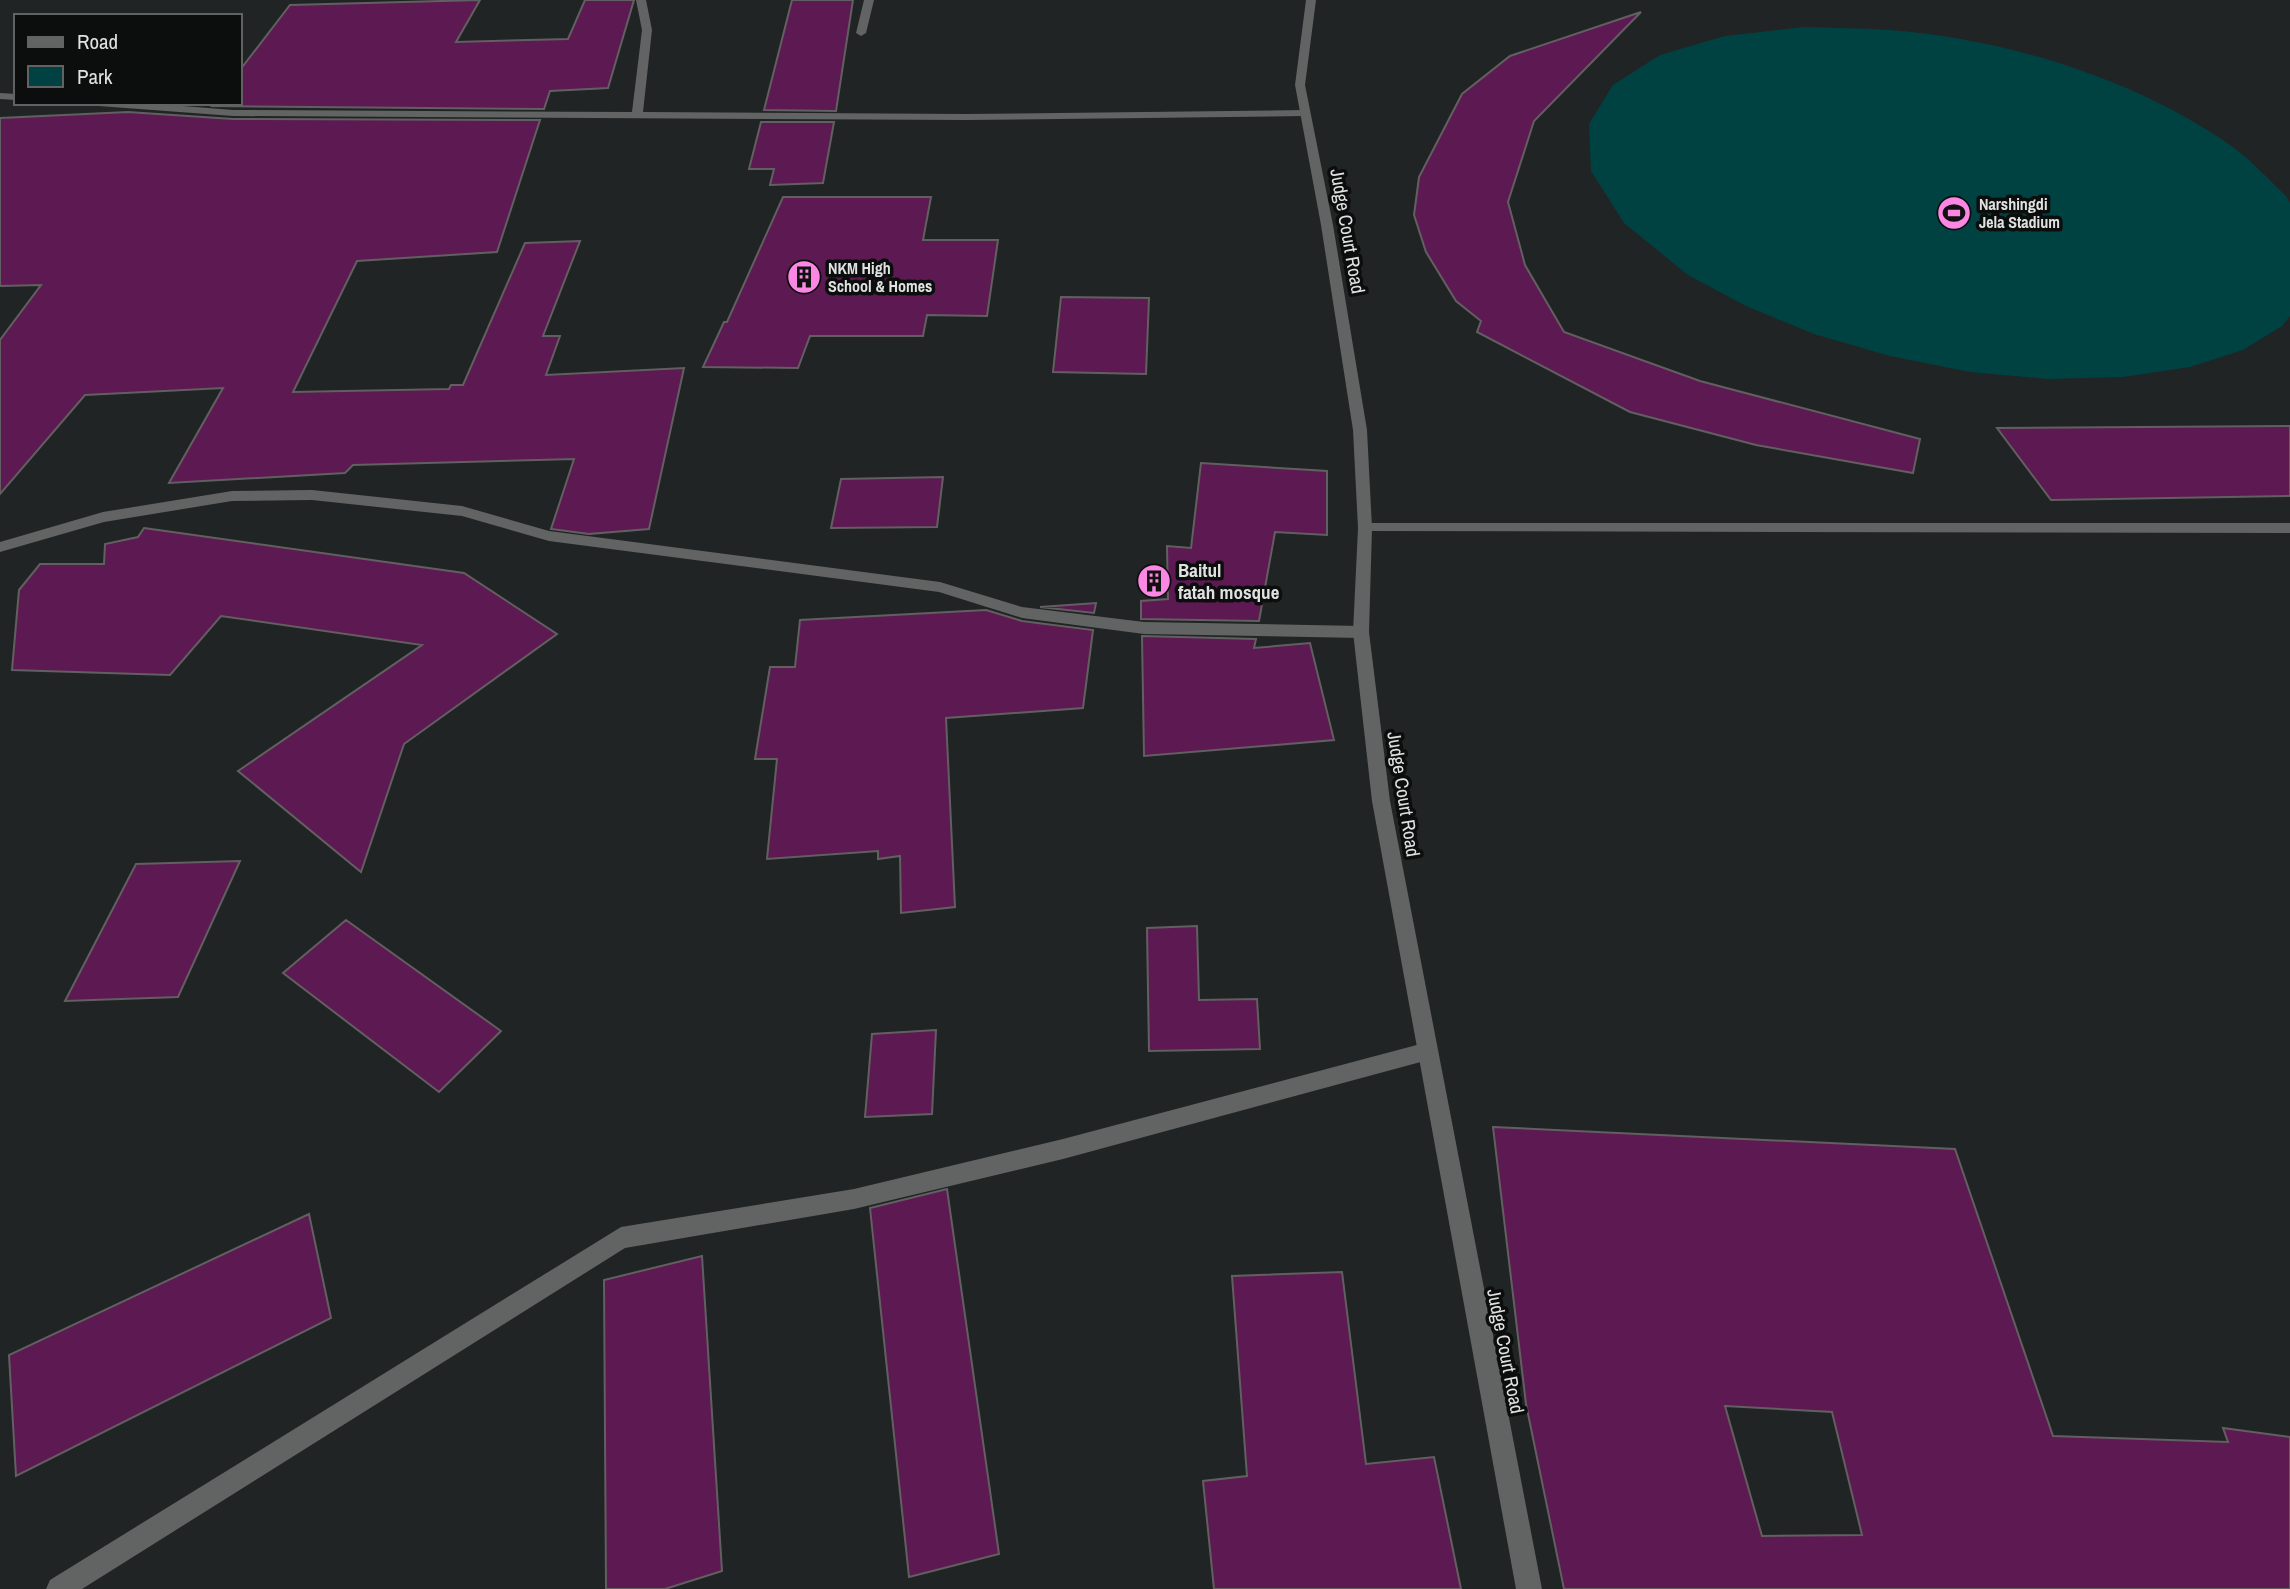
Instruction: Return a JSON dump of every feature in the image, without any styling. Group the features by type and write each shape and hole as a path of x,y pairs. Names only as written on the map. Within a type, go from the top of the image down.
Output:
{"street":[{"path":"637,114 647,30 640,0"},
{"path":"861,33 869,0"},
{"name":"Judge Court Road","path":"1311,0 1300,85 1327,225 1360,430 1365,528 1361,632 1381,801 1529,1589"},
{"path":"126,105 233,113 966,117 1306,113"},
{"path":"0,547 116,515 232,496 312,495 462,512 549,537 940,587 1022,612 1144,628 1361,632"},
{"path":"1365,528 2290,528"},
{"path":"58,1589 621,1238 854,1199 1063,1149 1428,1051"}],"green space":[{"name":"Narshingdi Jela Stadium","path":"1804,27 1878,29 1977,42 2067,66 2111,82 2193,121 2245,156 2290,203 2290,316 2282,326 2243,350 2190,367 2123,377 2048,379 1970,372 1890,356 1814,334 1746,306 1688,275 1624,223 1591,171 1589,124 1613,85 1660,55 1725,36"}],"building":[{"path":"480,0 456,42 568,39 585,0 634,0 608,88 550,91 544,109 212,106 242,105 242,67 290,5"},
{"path":"792,0 853,0 836,111 764,110"},
{"path":"1641,12 1534,121 1508,202 1525,265 1564,332 1700,381 1920,439 1913,473 1756,445 1630,412 1477,332 1481,321 1456,301 1426,252 1414,215 1419,177 1462,94 1510,56"},
{"path":"128,112 233,119 540,120 497,252 357,261 293,392 449,389 451,385 463,385 525,243 580,241 543,336 560,336 546,375 684,368 649,529 589,534 551,529 574,459 353,465 345,473 169,483 223,388 85,395 0,494 0,340 41,285 0,286 0,118"},
{"path":"761,122 834,122 823,183 770,185 774,169 749,169"},
{"path":"783,197 931,197 923,240 998,240 987,316 927,315 923,336 810,336 798,368 703,367 724,322 727,322"},
{"path":"1061,297 1149,298 1146,374 1053,372"},
{"path":"2290,426 2290,496 2051,500 1997,428"},
{"path":"1201,463 1327,471 1327,535 1275,532 1259,621 1141,619 1141,601 1168,599 1167,546 1191,548"},
{"path":"943,477 937,527 831,528 841,479"},
{"path":"144,528 464,573 557,634 404,744 361,872 238,771 422,645 221,616 170,675 12,670 19,590 40,564 104,564 105,544 138,537"},
{"path":"1096,603 1094,613 1040,607"},
{"path":"986,610 1022,621 1093,630 1083,708 946,718 955,907 901,913 900,856 878,859 878,851 767,859 777,759 755,759 770,667 795,667 800,620"},
{"path":"1142,636 1256,639 1254,648 1310,643 1334,740 1144,756"},
{"path":"240,861 178,997 65,1001 136,864"},
{"path":"346,920 501,1031 439,1092 283,973"},
{"path":"1197,926 1199,1000 1257,999 1260,1049 1149,1051 1147,928"},
{"path":"936,1030 932,1114 865,1117 872,1034"},
{"path":"1493,1127 1955,1149 2053,1436 2228,1442 2223,1428 2290,1437 2290,1589 1564,1589 1526,1404","holes":["1725,1406 1832,1412 1862,1535 1762,1536"]},
{"path":"947,1189 999,1554 909,1577 870,1208"},
{"path":"309,1214 331,1318 16,1476 9,1355"},
{"path":"702,1256 722,1571 665,1589 606,1589 604,1280"},
{"path":"1342,1272 1366,1464 1434,1457 1461,1589 1214,1589 1203,1481 1247,1476 1232,1276"}],"place":[{"name":"Narshingdi Jela Stadium","path":"1954,213"},
{"name":"NKM High School & Homes","path":"804,277"},
{"name":"Baitul fatah mosque","path":"1154,581"}]}
